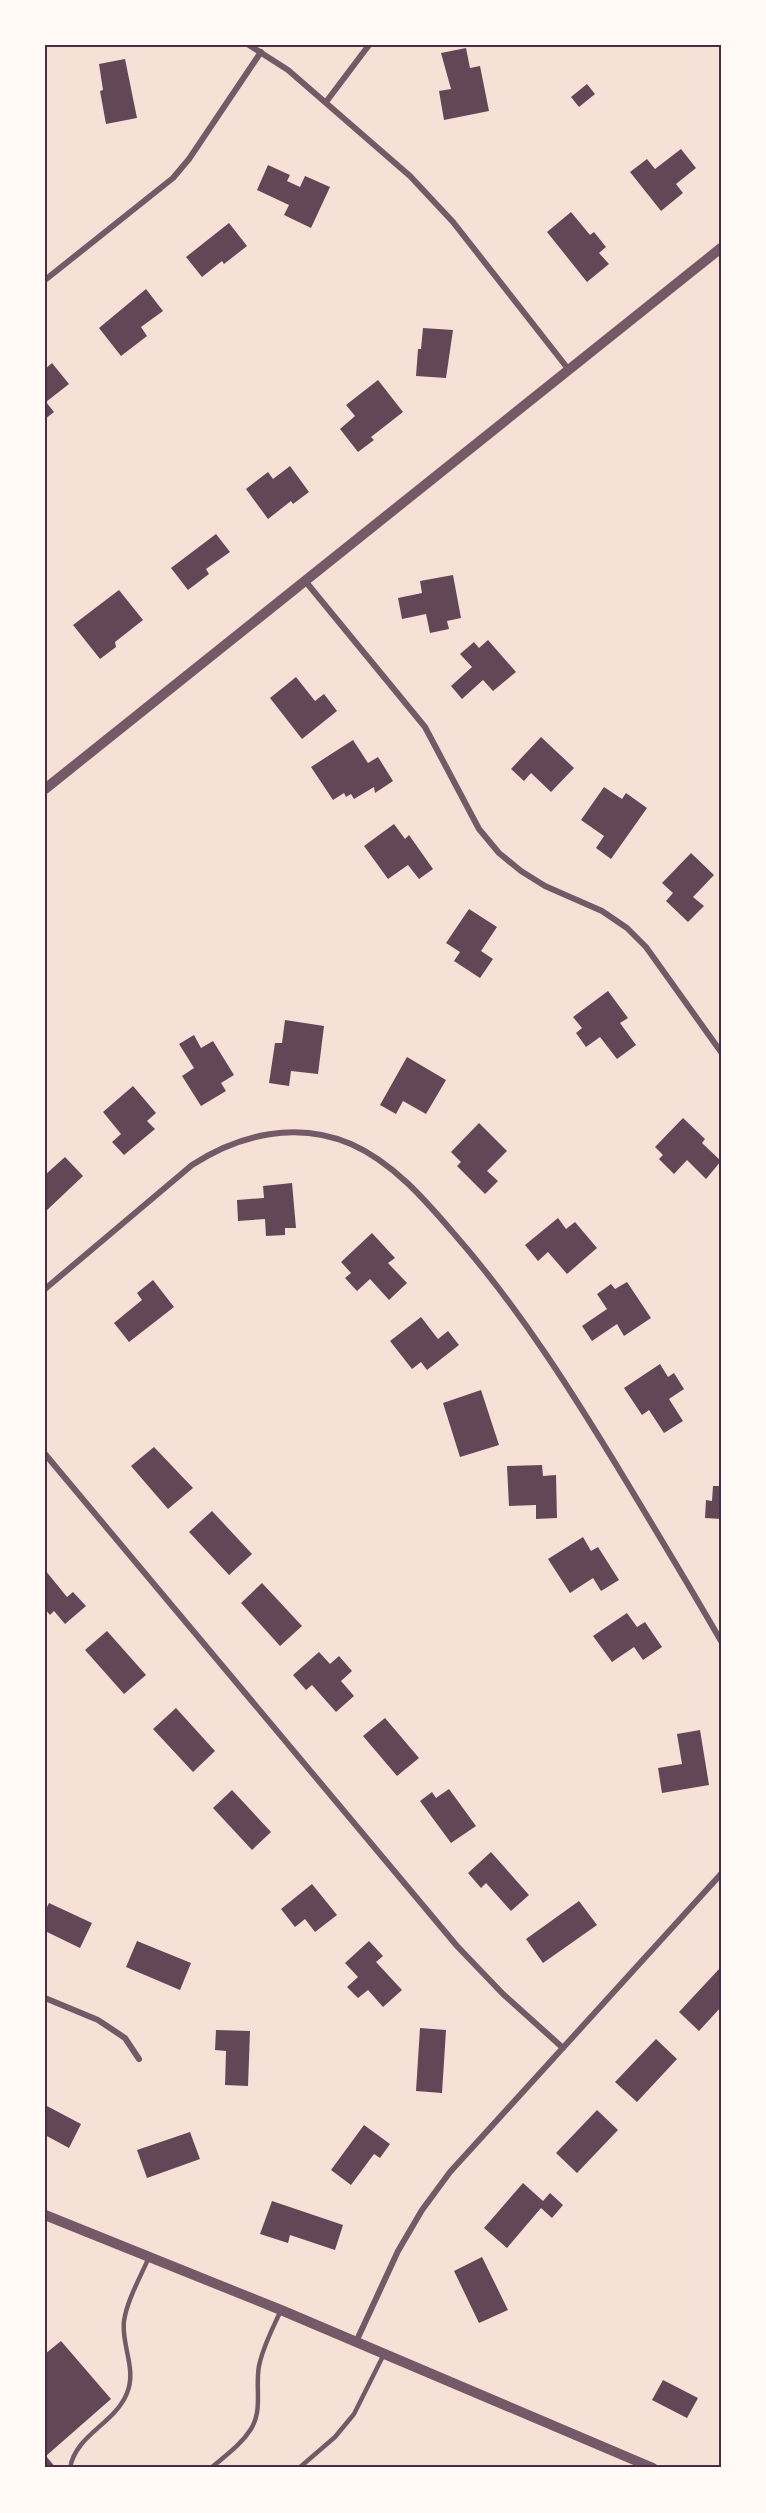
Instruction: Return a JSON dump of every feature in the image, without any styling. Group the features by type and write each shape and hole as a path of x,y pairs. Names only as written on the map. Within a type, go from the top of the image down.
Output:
{"street":[{"path":"249,45 326,102 410,176 453,222 569,370"},
{"path":"326,102 369,45"},
{"path":"45,280 173,177 189,159 261,52"},
{"path":"45,789 721,248"},
{"path":"306,582 425,727 479,829 499,853 521,871 545,886 602,911 627,928 646,947 721,1052"},
{"path":"45,1289 192,1165 213,1151 239,1140 295,1132 323,1136 350,1144 376,1157 411,1187 479,1262 528,1325 561,1374 721,1641"},
{"path":"45,1454 457,1946 503,1994 563,2048"},
{"path":"714,1629 721,1625"},
{"path":"356,2342 398,2251 422,2210 466,2153 721,1874"},
{"path":"45,1998 98,2020 125,2038 139,2059"},
{"path":"45,2215 281,2310 654,2468"}],"lane":[{"path":"70,2468 72,2458 82,2442 120,2407 128,2392 131,2373 124,2320 149,2257"},
{"path":"211,2468 251,2429 257,2414 259,2367 266,2343 281,2310"},
{"path":"299,2468 335,2437 354,2414 384,2354"}],"building":[{"path":"466,48 470,68 480,66 489,111 444,120 439,91 451,89 441,53"},
{"path":"125,59 137,118 106,124 100,91 103,90 99,64"},
{"path":"587,84 595,94 579,107 571,97"},
{"path":"681,149 696,168 676,184 683,193 661,211 630,172 647,159 655,169"},
{"path":"268,165 290,175 287,181 300,187 305,176 330,187 311,228 284,215 289,205 257,190"},
{"path":"571,212 590,235 594,232 606,247 599,253 609,264 587,282 547,232"},
{"path":"229,223 247,246 224,264 222,261 202,277 186,257"},
{"path":"146,289 163,311 141,327 147,336 121,356 99,328"},
{"path":"423,328 453,330 446,378 416,376 418,349 421,349"},
{"path":"52,363 69,384 46,402 54,412 45,419 45,369"},
{"path":"378,380 403,412 371,437 374,440 358,452 340,429 355,416 346,405"},
{"path":"290,466 309,492 293,504 291,501 268,519 246,489 268,472 273,479"},
{"path":"216,534 230,552 206,569 209,574 188,590 171,568"},
{"path":"453,575 461,618 447,621 449,629 430,633 426,614 402,619 398,598 422,593 420,581"},
{"path":"119,590 143,620 115,642 116,647 100,659 73,625"},
{"path":"488,640 516,672 493,691 483,680 462,699 451,686 472,667 460,654 474,642 479,648"},
{"path":"296,677 315,701 324,694 337,711 302,739 270,698"},
{"path":"541,737 574,768 551,792 531,773 524,781 511,769"},
{"path":"353,740 368,763 378,757 393,781 375,793 374,787 354,799 351,794 346,797 344,793 333,800 311,767"},
{"path":"604,787 622,799 626,793 647,808 611,859 596,848 604,836 581,820"},
{"path":"394,824 405,839 409,835 433,869 419,879 408,865 388,879 364,846"},
{"path":"691,853 714,875 693,897 704,906 688,922 666,901 673,893 662,883"},
{"path":"469,909 497,927 481,951 493,959 480,978 454,961 460,952 446,943"},
{"path":"608,991 628,1018 620,1023 636,1045 617,1059 600,1037 586,1047 576,1033 582,1028 573,1017"},
{"path":"285,1020 324,1026 318,1074 291,1071 289,1086 269,1083 275,1043 282,1043"},
{"path":"194,1035 201,1048 213,1041 234,1075 221,1083 226,1091 201,1106 182,1076 194,1068 179,1044"},
{"path":"407,1057 446,1080 426,1114 403,1101 396,1114 380,1105"},
{"path":"133,1086 156,1113 147,1121 155,1129 124,1155 112,1142 121,1134 103,1112"},
{"path":"683,1118 705,1139 702,1143 721,1161 706,1179 687,1160 674,1174 659,1159 663,1155 655,1147"},
{"path":"479,1123 507,1151 487,1171 498,1181 485,1194 457,1166 461,1162 451,1152"},
{"path":"65,1157 83,1176 45,1212 45,1175"},
{"path":"292,1183 296,1228 285,1228 285,1235 266,1236 265,1219 238,1221 237,1200 264,1198 263,1186"},
{"path":"558,1218 566,1229 575,1222 597,1248 567,1274 548,1252 538,1261 525,1245"},
{"path":"372,1233 395,1258 388,1263 407,1283 389,1300 370,1279 357,1291 345,1278 351,1273 341,1262"},
{"path":"153,1280 174,1307 129,1342 114,1323 142,1300 137,1293"},
{"path":"627,1282 651,1318 624,1336 617,1324 592,1341 582,1326 607,1309 597,1294 611,1284 615,1289"},
{"path":"421,1317 438,1339 448,1331 459,1345 427,1370 421,1362 412,1369 390,1341"},
{"path":"660,1364 668,1377 674,1373 684,1389 669,1399 683,1421 664,1433 649,1410 642,1415 624,1388"},
{"path":"481,1390 499,1445 460,1457 443,1403"},
{"path":"154,1447 193,1488 168,1509 131,1466"},
{"path":"542,1465 543,1476 556,1475 557,1518 536,1519 536,1505 509,1506 507,1466"},
{"path":"713,1486 721,1486 721,1519 705,1518 706,1500 712,1501"},
{"path":"212,1511 252,1554 229,1575 189,1532"},
{"path":"583,1537 591,1551 598,1547 619,1580 601,1591 593,1578 570,1593 548,1559"},
{"path":"45,1570 67,1597 73,1592 86,1606 65,1624 54,1611 50,1615 45,1609"},
{"path":"262,1583 302,1626 280,1646 241,1603"},
{"path":"627,1613 637,1627 645,1622 662,1647 643,1660 634,1647 612,1662 593,1636"},
{"path":"107,1631 146,1675 124,1694 85,1650"},
{"path":"319,1652 330,1664 339,1656 352,1671 341,1681 354,1696 336,1712 312,1685 306,1690 293,1675"},
{"path":"176,1708 215,1751 193,1772 153,1729"},
{"path":"385,1718 419,1758 397,1776 363,1736"},
{"path":"700,1730 709,1785 662,1793 658,1768 682,1764 677,1734"},
{"path":"449,1789 476,1826 451,1843 420,1801 432,1792 436,1798"},
{"path":"232,1790 271,1832 252,1850 213,1808"},
{"path":"491,1852 529,1895 511,1911 486,1883 481,1888 468,1873"},
{"path":"312,1884 337,1915 315,1932 305,1919 295,1927 281,1909"},
{"path":"579,1901 597,1925 543,1963 526,1939"},
{"path":"49,1903 92,1923 80,1948 45,1931 45,1911"},
{"path":"137,1941 191,1963 180,1990 126,1967"},
{"path":"369,1941 383,1956 376,1962 402,1990 383,2007 368,1990 358,1998 347,1987 358,1977 345,1963"},
{"path":"720,1968 721,2007 699,2031 679,2012"},
{"path":"420,2028 446,2030 442,2093 416,2091"},
{"path":"216,2030 250,2031 248,2086 225,2085 226,2051 215,2050"},
{"path":"656,2039 677,2059 637,2102 615,2082"},
{"path":"45,2105 81,2124 69,2148 45,2135"},
{"path":"597,2110 618,2130 577,2173 556,2153"},
{"path":"364,2125 390,2144 380,2158 374,2154 351,2185 331,2170"},
{"path":"190,2132 200,2159 147,2178 137,2150"},
{"path":"523,2183 543,2201 550,2193 563,2205 552,2218 541,2208 507,2248 484,2228"},
{"path":"272,2201 343,2225 335,2250 290,2235 288,2243 260,2234"},
{"path":"482,2257 508,2310 479,2323 454,2271"},
{"path":"61,2341 111,2399 46,2456 56,2468 45,2468 45,2354"},
{"path":"663,2380 698,2398 687,2418 652,2400"}]}
